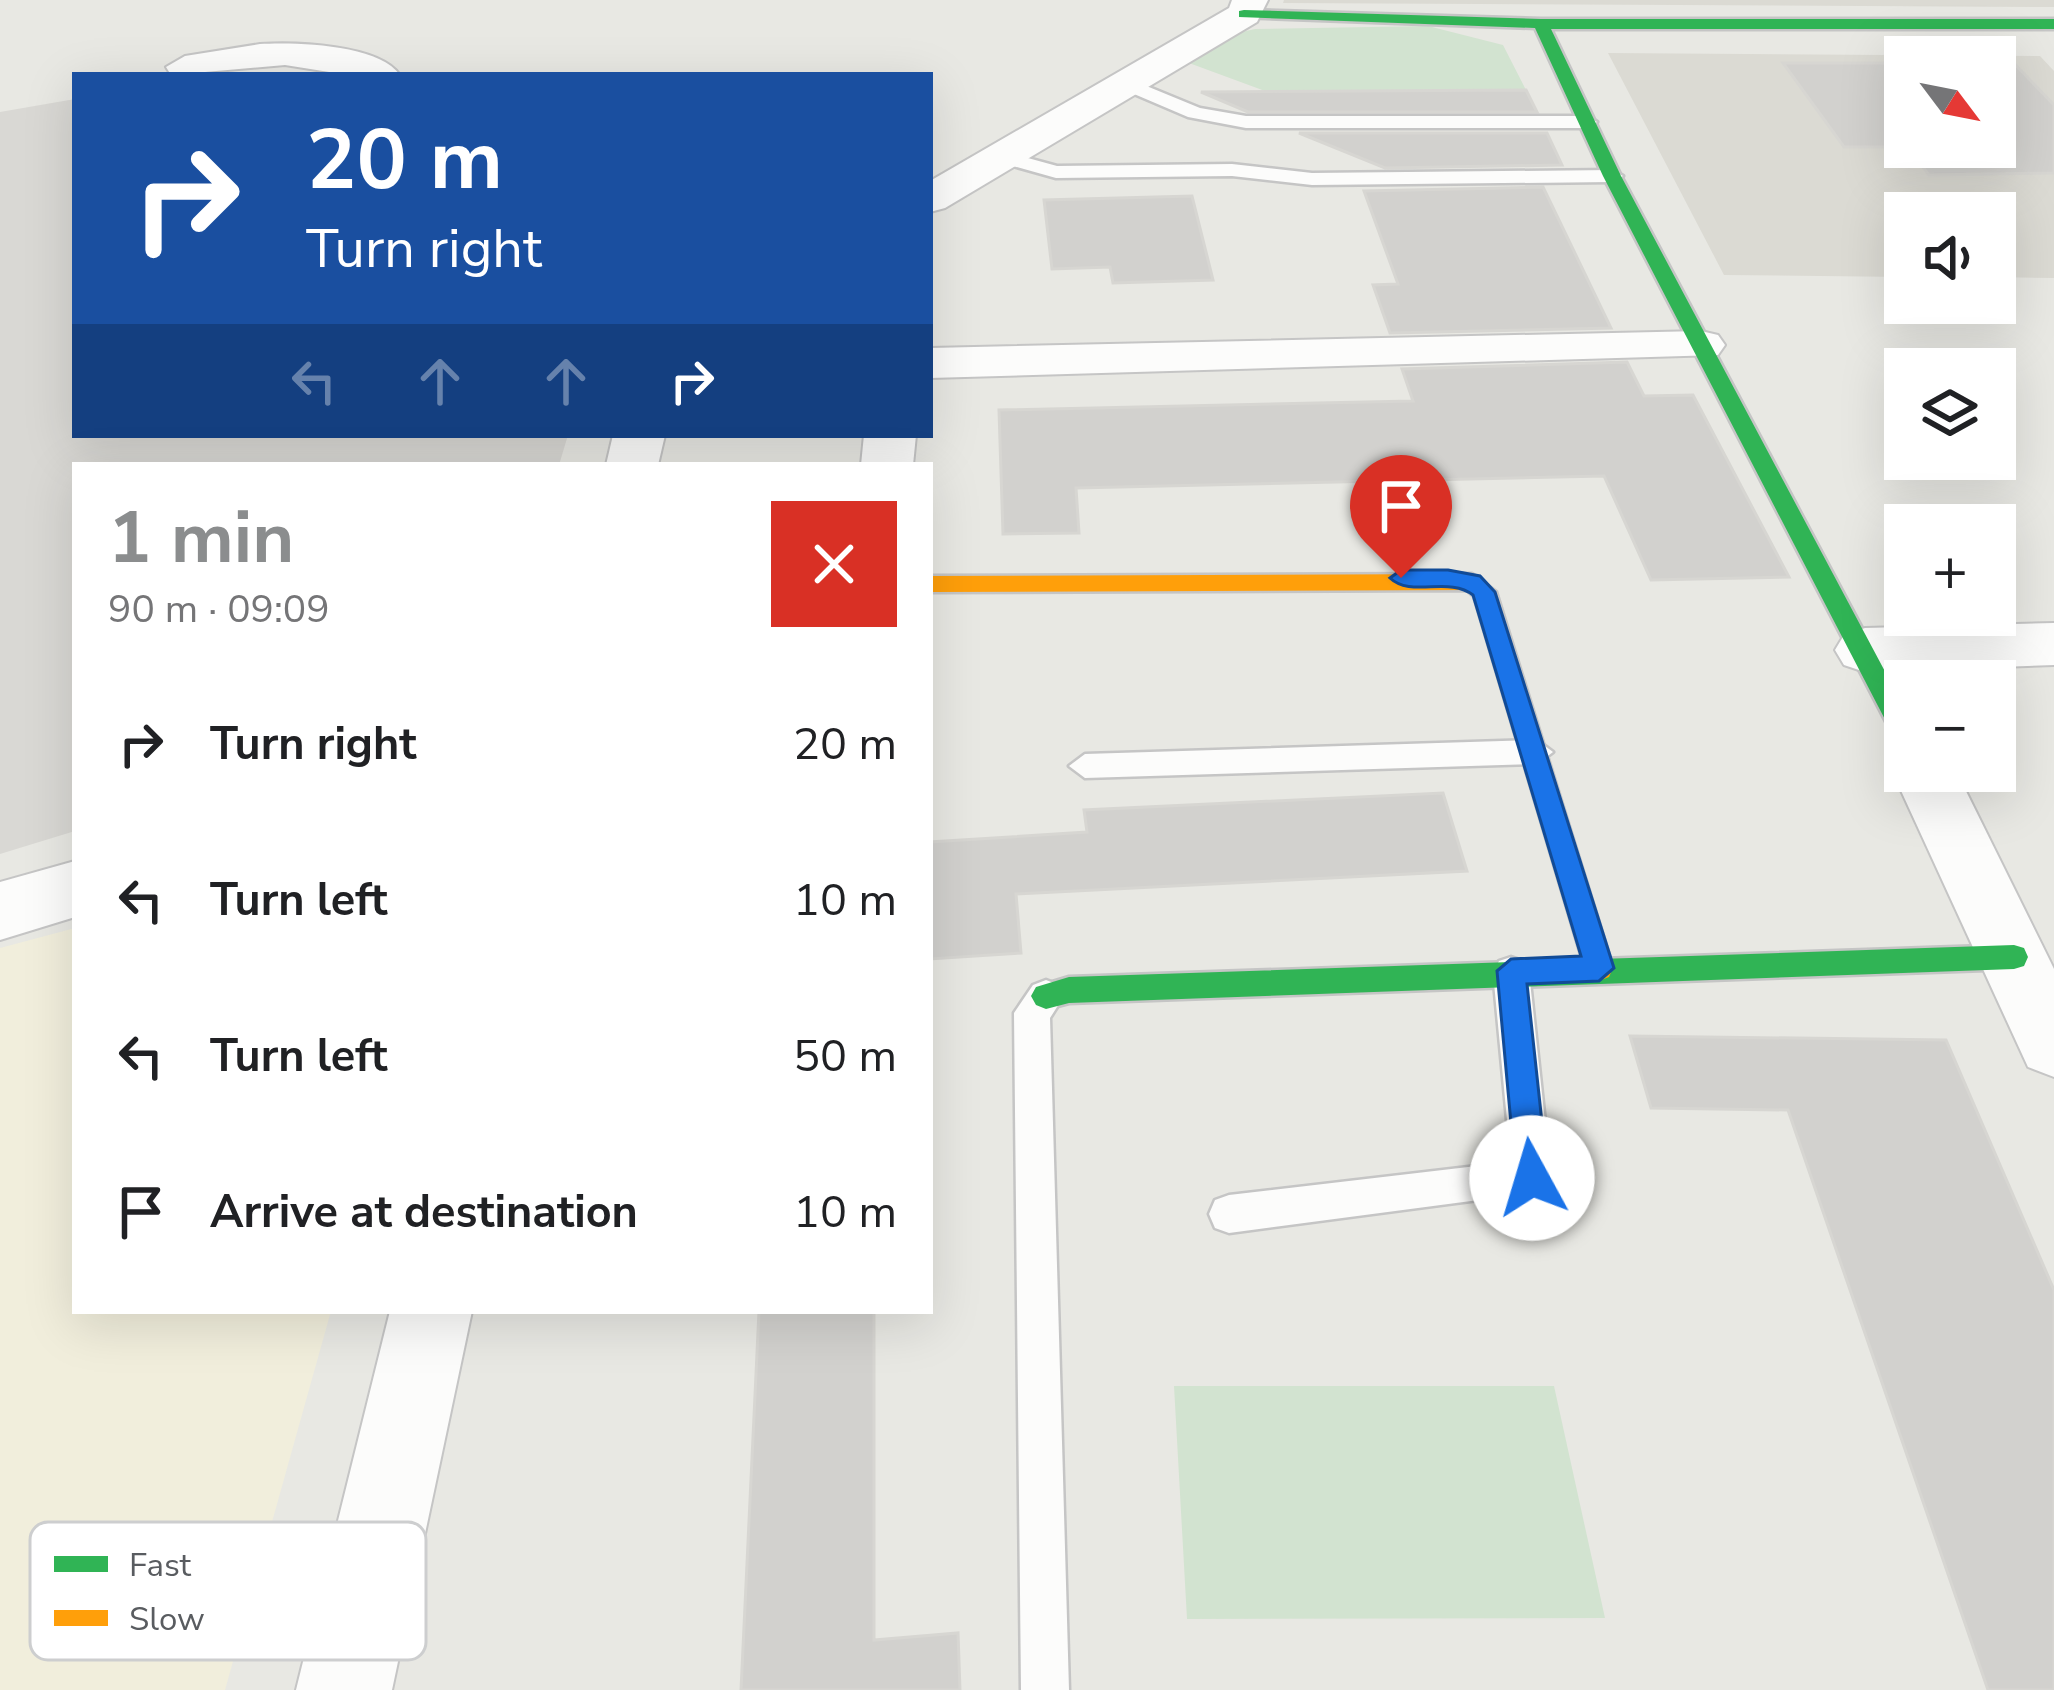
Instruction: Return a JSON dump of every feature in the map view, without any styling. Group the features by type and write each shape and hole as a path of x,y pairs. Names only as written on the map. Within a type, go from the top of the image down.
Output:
{"street":[{"path":"933,197 1247,7 1541,24 2054,24"},
{"path":"1541,24 1612,176 1884,689"},
{"path":"185,67 244,56 300,53 345,57 375,72"},
{"path":"933,363 1701,345"},
{"path":"933,584 1472,582 1484,592 1537,752 1599,968"},
{"path":"1865,650 2054,644"},
{"path":"1934,792 2054,1044"},
{"path":"0,911 72,891"},
{"path":"1046,996 1069,990 1511,971 2014,957"},
{"path":"382,1522 429,1314"},
{"path":"344,1690 351,1660"}],"lane":[{"path":"1126,84 1195,113 1246,122 1587,122"},
{"path":"1002,157 1056,172 1232,170 1312,179 1612,176"},
{"path":"1085,766 1537,752"},
{"path":"1228,1214 1532,1178 1511,971"},
{"path":"1045,1690 1032,1013 1046,996"}],"shaded area":[{"path":"2054,0 2054,7 1283,3"},
{"path":"1608,53 1884,55 1884,168 2016,168 2016,56 2040,56 2054,71 2054,278 2016,277 2016,192 1884,192 1884,277 1724,275"},
{"path":"72,100 72,438 567,438 560,462 72,462 72,832 0,854 0,112"},
{"path":"72,929 72,1314 330,1314 272,1522 30,1522 30,1660 233,1660 225,1690 0,1690 0,948"}],"green space":[{"path":"1428,26 1503,45 1526,90 1265,91 1189,63 1225,36 1255,29"},
{"path":"1174,1386 1554,1386 1605,1618 1187,1619"}],"building":[{"path":"1783,63 1884,63 1884,147 1844,147"},
{"path":"2016,65 2054,105 2054,173 1929,175 1924,168 2016,168"},
{"path":"1526,90 1537,112 1248,112 1201,92"},
{"path":"1299,133 1547,133 1562,165 1385,168"},
{"path":"1543,187 1611,328 1390,333 1373,285 1398,284 1364,191"},
{"path":"1192,196 1213,280 1113,283 1110,267 1052,269 1044,200"},
{"path":"1627,362 1644,396 1693,395 1789,577 1651,580 1604,476 1076,488 1079,533 1003,534 999,410 1413,401 1402,369"},
{"path":"1443,793 1467,871 1016,894 1021,953 933,959 933,842 1087,832 1084,810"},
{"path":"1630,1036 1946,1040 2054,1290 2054,1690 1988,1690 1788,1110 1651,1108"},
{"path":"759,1314 874,1314 874,1640 958,1633 960,1690 741,1690"}],"traffic: fast":[{"path":"1244,14 1541,24 2054,24"},
{"path":"1541,24 1612,176 1884,693"},
{"path":"1046,996 1069,990 2014,957"}],"traffic: slow":[{"path":"933,584 1472,582 1484,592 1599,968"}],"route":[{"path":"1401,578 1472,582 1484,592 1537,752 1599,968 1511,971 1532,1178"}]}
